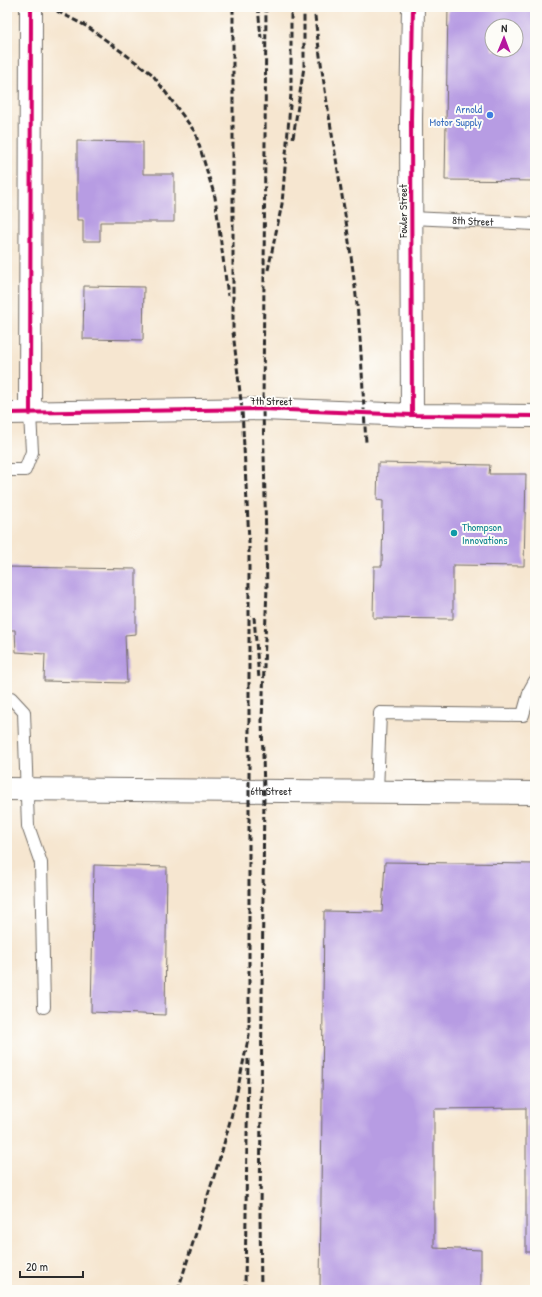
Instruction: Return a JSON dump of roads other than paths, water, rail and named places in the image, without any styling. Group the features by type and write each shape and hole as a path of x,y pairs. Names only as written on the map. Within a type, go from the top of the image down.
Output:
{"street":[{"path":"30,414 31,7"},
{"name":"Fowler Street","path":"412,415 413,7"},
{"name":"7th Street","path":"7,413 30,414 263,408 412,415 535,416"},
{"name":"6th Street","path":"17,789 535,793"}],"lane":[{"name":"8th Street","path":"412,218 535,224"},
{"path":"7,470 25,470 32,452 30,414"},
{"path":"377,792 380,713 523,716 532,705 533,687"},
{"path":"7,698 11,698 24,712 17,789 41,863 44,1008"}],"railway":[{"path":"49,7 88,27 152,74 195,132 215,197 228,296"},
{"path":"178,1290 222,1151 234,1106 249,1035 249,540 242,410 233,332 233,7"},
{"path":"258,7 261,38"},
{"path":"261,1290 260,1215 264,791 262,721 267,587 263,409 266,7"},
{"path":"268,270 282,204 291,93 291,7"},
{"path":"293,138 304,67 304,7"},
{"path":"314,7 324,84 354,276 366,442"},
{"path":"254,617 259,679"},
{"path":"245,1290 248,1059"}],"place":[{"name":"Arnold Motor Supply","path":"490,115"},
{"name":"Thompson Innovations","path":"454,533"}]}
